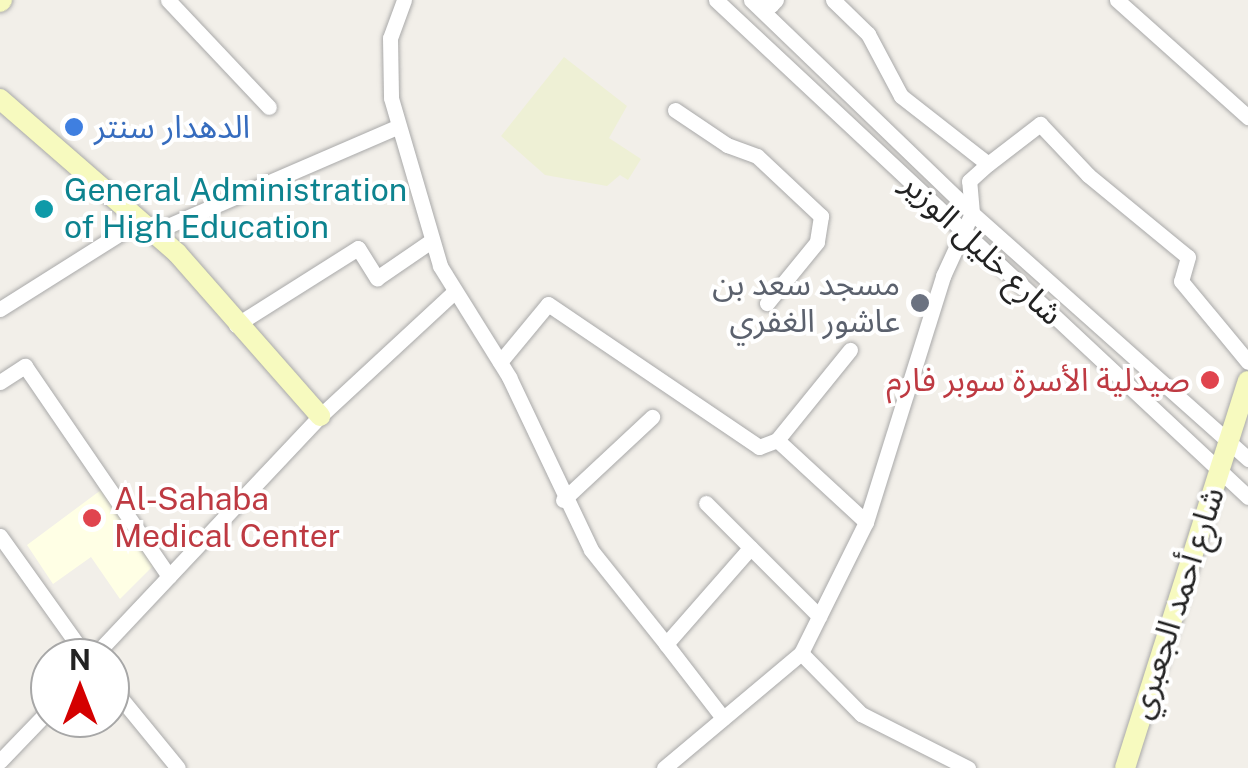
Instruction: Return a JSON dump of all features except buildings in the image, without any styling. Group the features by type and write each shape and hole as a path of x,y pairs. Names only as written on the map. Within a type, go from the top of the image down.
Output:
{"street":[{"path":"168,0 269,107"},
{"path":"404,0 390,38 397,127 432,241 454,292 500,362 563,500 617,589 723,718"},
{"name":"شارع خليل الوزير","path":"716,0 1248,498"},
{"name":"شارع خليل الوزير","path":"751,0 972,213 1248,459"},
{"path":"765,0 771,6 776,0"},
{"path":"833,0 868,34 901,96 988,164"},
{"path":"1117,0 1248,116"},
{"path":"0,99 146,227 320,416"},
{"path":"674,110 727,145 758,156 821,216 818,242 766,303"},
{"path":"664,768 801,654 866,522 943,276 972,213 969,181 1040,124 1088,175 1188,256 1181,281 1248,362"},
{"path":"0,309 146,227 397,127"},
{"path":"236,325 358,248 377,278 432,241"},
{"path":"109,638 320,416 454,292"},
{"path":"500,362 548,304 758,447 777,440 850,350"},
{"path":"0,382 25,366 169,576"},
{"name":"شارع أحمد الجعبري","path":"1125,768 1248,382"},
{"path":"563,500 652,417"},
{"path":"777,440 866,522"},
{"path":"706,503 818,616"},
{"path":"0,536 74,638"},
{"path":"666,644 750,548"},
{"path":"801,654 862,714 968,768"},
{"path":"130,709 178,768"},
{"path":"0,761 30,730"}],"shaded area":[{"path":"564,57 627,106 609,138 641,159 628,180 620,175 607,186 545,175 501,136"},
{"name":"Al-Sahaba Medical Center","path":"101,490 154,565 120,599 91,557 53,584 27,545"}],"place":[{"name":"الدهدار سنتر","path":"74,127"},
{"name":"General Administration of High Education","path":"44,209"},
{"name":"مسجد سعد بن عاشور الغفري","path":"920,303"},
{"name":"صيدلية الأسرة سوبر فارم","path":"1210,380"},
{"name":"Al-Sahaba Medical Center","path":"92,518"}]}
